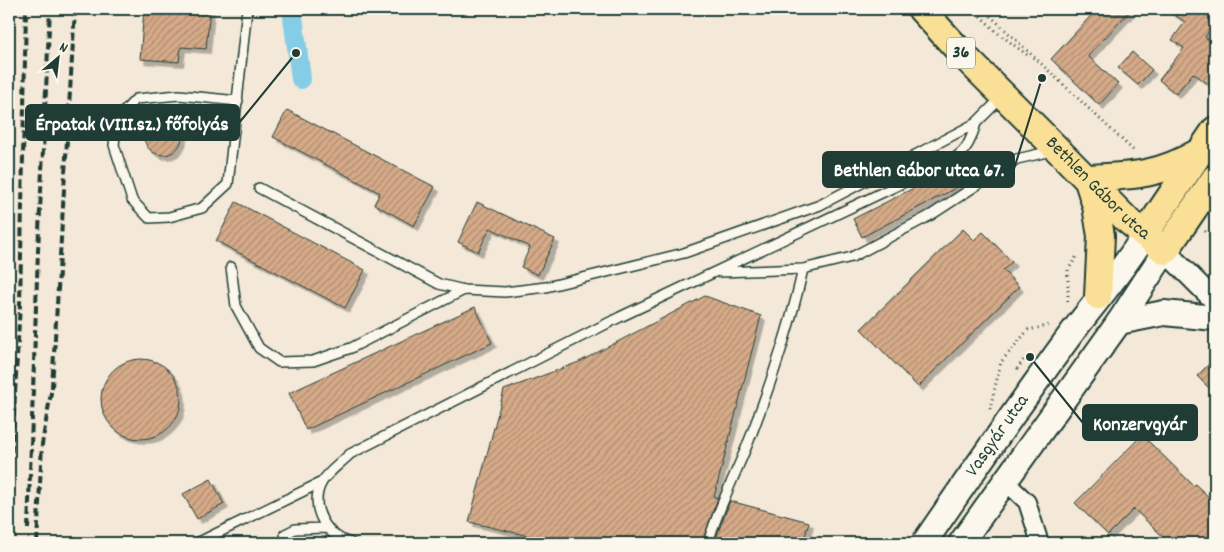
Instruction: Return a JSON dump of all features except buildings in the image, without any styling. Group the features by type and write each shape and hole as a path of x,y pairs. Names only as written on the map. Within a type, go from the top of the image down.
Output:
{"main road":[{"name":"Bethlen Gábor utca","path":"921,9 1003,96 1127,220 1165,252"},
{"path":"1098,296 1099,243 1101,236 1096,206 1087,178 1151,174 1183,161 1208,141"},
{"path":"1145,234 1208,141"},
{"path":"1165,252 1215,178"},
{"name":"Vasgyár utca","path":"924,543 1098,296 1128,263 1145,234"},
{"name":"Vasgyár utca","path":"961,543 1119,322 1165,252"},
{"path":"1119,322 1164,313 1215,318"}],"street":[{"name":"Bethlen Gábor utca","path":"1165,252 1215,301"},
{"path":"1006,482 1027,502 1040,543"}],"lane":[{"path":"238,101 179,95 136,99 117,119 114,145 132,200 149,218 170,218 202,208 228,184 238,101 247,9"},
{"path":"259,188 439,284 464,290 505,292 546,287 684,253 820,205 976,123 1003,96"},
{"path":"197,543 322,482 350,454 620,317 953,159 968,146 976,123"},
{"path":"715,273 803,268 852,257 931,216 1017,159 1058,150"},
{"path":"230,267 236,306 259,348 280,362 313,361 352,348 464,290"},
{"path":"708,543 714,522 752,433 795,303 803,268"},
{"path":"322,482 316,504 326,528"},
{"path":"287,543 285,534 294,529 326,528 351,543"}],"path":[{"path":"973,9 999,34 1036,61"},
{"path":"983,9 1036,61 1137,154"},
{"path":"1201,227 1215,240"},
{"path":"1069,303 1068,270 1073,260 1089,245 1099,243"},
{"path":"989,413 1001,362 1028,330 1052,325 1058,318"}],"waterway":[{"path":"292,9 301,79"}],"railway":[{"path":"9,38 10,9"},
{"path":"9,500 20,304 26,9"},
{"path":"28,529 38,251 50,9"},
{"path":"37,543 42,444 52,387 75,9"}],"place":[{"name":"Érpatak (VIII.sz.) főfolyás","path":"296,53"},
{"name":"Bethlen Gábor utca 67.","path":"1042,78"},
{"name":"Konzervgyár","path":"1030,357"}]}
